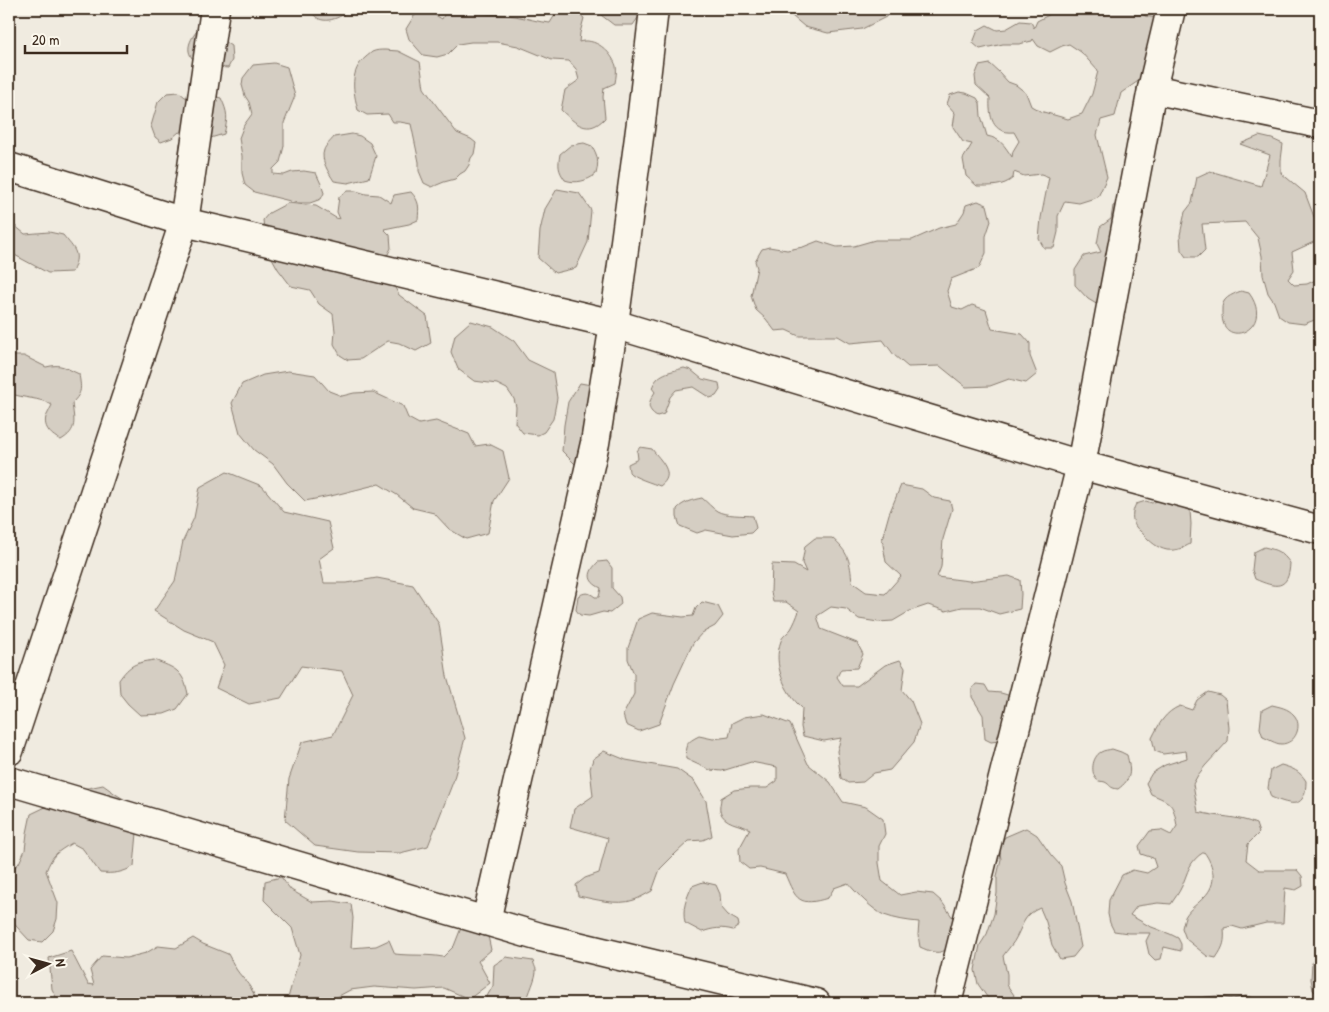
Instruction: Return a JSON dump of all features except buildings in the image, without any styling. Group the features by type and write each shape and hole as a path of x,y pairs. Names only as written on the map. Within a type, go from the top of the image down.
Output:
{"street":[{"path":"9,751 184,222 215,9"},
{"path":"486,921 595,443 614,324 654,9"},
{"path":"947,1003 1081,465 1152,89 1171,9"},
{"path":"1152,89 1320,124"},
{"path":"9,167 184,222 614,324 1081,465 1320,530"},
{"path":"9,781 540,938 816,1003"}],"shaded area":[{"path":"198,9 222,9 219,38 231,46 232,60 228,68 200,65 192,58 189,44 204,24 198,16"},
{"path":"310,9 347,9 347,12 337,18 322,20 317,18"},
{"path":"447,9 476,9 476,11 485,14 515,16 550,23 558,10 572,9 584,18 579,42 591,42 602,46 614,60 616,66 615,83 604,88 605,118 593,126 582,126 561,110 565,90 579,80 576,69 569,61 552,60 518,46 497,42 458,44 448,54 437,57 423,55 409,39 406,29 414,16 420,12 432,13 442,19"},
{"path":"598,9 642,9 642,12 633,25 614,25 601,15"},
{"path":"775,9 890,9 886,17 862,29 828,33 805,27 786,11"},
{"path":"1060,9 1142,9 1145,16 1156,18 1144,77 1121,93 1115,116 1101,120 1097,135 1107,177 1098,197 1079,203 1065,201 1058,216 1058,232 1054,248 1044,248 1039,239 1049,177 1041,174 1024,176 1014,172 1013,178 1005,183 977,186 966,176 963,159 972,144 963,142 953,127 955,113 947,104 950,95 959,92 977,98 980,103 981,116 987,136 1002,143 1012,157 1019,141 1014,132 1001,130 993,122 990,111 990,98 976,85 975,76 979,66 990,64 1008,82 1016,85 1026,93 1031,106 1040,111 1068,119 1082,114 1092,94 1098,71 1081,52 1069,44 1050,52 1038,46 1033,39 1032,41 1019,44 1003,44 980,49 973,43 978,30 987,25 997,30 1006,29 1020,21 1031,22 1034,28 1037,21"},
{"path":"398,51 420,62 424,88 457,133 476,143 469,165 455,179 432,187 424,183 419,171 419,162 411,124 393,122 388,114 367,115 358,110 354,89 357,69 372,52"},
{"path":"274,63 287,67 295,96 284,123 284,146 280,162 273,169 273,174 284,175 304,171 316,173 324,193 321,199 310,203 298,203 254,192 245,185 239,138 244,125 252,114 242,85 243,78 253,65"},
{"path":"179,92 185,97 195,99 205,94 221,98 227,116 224,134 207,139 187,163 178,158 180,143 184,135 179,132 172,138 161,142 155,137 151,126 158,102 167,93"},
{"path":"352,134 360,136 370,143 376,156 369,178 348,183 334,181 324,162 324,150 334,137"},
{"path":"1259,136 1283,144 1281,173 1305,193 1316,222 1316,241 1292,252 1294,270 1288,279 1294,285 1307,284 1320,278 1320,318 1304,324 1288,322 1279,316 1274,302 1268,293 1263,275 1262,256 1258,238 1245,222 1202,224 1205,250 1198,257 1186,257 1181,250 1180,235 1185,212 1192,203 1197,177 1210,171 1261,186 1270,155 1240,144"},
{"path":"584,143 592,146 596,153 598,163 596,174 581,181 565,180 559,168 560,154 571,145"},
{"path":"557,189 579,193 591,210 588,242 576,268 555,273 538,258 540,231 545,209"},
{"path":"347,191 379,195 391,203 394,195 411,192 417,202 419,208 418,220 409,224 384,229 390,235 391,248 387,256 389,277 399,295 427,316 431,343 416,351 399,343 388,341 361,359 348,360 340,355 334,344 333,314 319,304 310,290 291,286 278,269 266,247 263,220 269,213 288,203 316,206 340,219 337,212 339,197"},
{"path":"978,201 987,205 991,221 986,236 986,253 979,268 951,279 947,291 952,307 962,310 972,305 986,310 992,329 1022,334 1030,343 1030,356 1037,374 1026,383 1009,379 990,386 966,387 940,366 908,367 894,355 883,340 850,343 838,336 799,336 786,330 775,331 756,310 751,296 757,268 755,261 762,249 769,247 787,250 803,247 818,241 837,247 854,246 875,240 912,240 939,228 956,224 966,205"},
{"path":"1121,202 1098,305 1088,299 1075,285 1075,270 1084,256 1101,252 1097,244 1100,227 1111,219 1113,206"},
{"path":"9,221 25,234 49,232 63,235 71,244 76,256 72,272 48,273 9,252"},
{"path":"1241,291 1249,293 1255,305 1256,315 1254,324 1248,330 1234,333 1227,329 1223,322 1222,307 1227,298"},
{"path":"471,321 493,327 514,341 528,360 553,372 557,398 553,419 544,432 538,435 523,433 515,423 516,407 514,399 507,389 497,384 474,381 458,369 451,352 455,335"},
{"path":"9,356 24,356 46,367 60,366 79,374 80,390 72,403 74,424 70,433 61,440 52,434 46,425 46,417 52,405 9,393"},
{"path":"684,368 691,370 702,379 719,383 720,390 716,396 710,398 693,387 676,390 670,397 664,414 657,416 651,411 649,406 655,392 652,388 654,383 664,374"},
{"path":"288,371 315,375 329,391 342,396 373,392 403,406 408,418 419,424 436,421 469,434 475,446 489,444 503,451 509,478 494,501 488,533 466,539 449,529 434,513 413,508 379,484 305,501 287,483 273,464 254,450 240,433 232,403 242,384 263,375"},
{"path":"580,383 603,387 614,404 612,436 600,462 578,467 562,451 568,402"},
{"path":"640,447 652,449 663,462 667,477 660,486 629,472 628,464 638,459 637,451"},
{"path":"227,472 262,486 284,512 328,522 334,548 319,559 324,583 347,583 377,578 413,585 439,624 447,676 465,738 453,782 428,846 400,853 358,852 315,846 285,820 289,779 302,742 333,735 353,695 342,671 301,666 281,698 249,704 216,688 224,665 213,642 184,630 154,611 175,581 183,541 194,518 200,487"},
{"path":"901,485 922,489 934,498 950,501 952,509 943,539 941,567 937,577 969,581 1009,576 1020,580 1020,609 999,614 980,607 962,607 946,611 928,605 910,611 893,621 878,622 859,619 846,609 831,607 817,616 821,629 857,643 863,654 857,668 841,669 837,677 843,686 857,686 885,665 900,660 905,668 902,690 911,701 920,724 914,742 890,770 874,773 863,782 848,783 841,778 837,751 841,738 824,741 803,736 801,727 802,708 790,694 782,678 778,659 779,650 782,639 791,629 799,611 786,602 773,602 771,592 772,564 794,565 806,572 802,563 805,546 815,538 832,538 842,548 848,558 852,582 866,592 885,594 901,576 886,562 882,539 889,514"},
{"path":"702,498 721,513 753,516 756,528 751,533 733,535 706,530 697,533 680,526 677,509 685,503"},
{"path":"1161,499 1190,511 1190,544 1176,550 1163,549 1152,542 1136,527 1133,516 1136,504 1146,501 1152,503"},
{"path":"1264,547 1279,552 1290,563 1287,579 1280,585 1269,584 1255,579 1252,570 1254,552"},
{"path":"607,561 612,568 612,588 620,597 621,604 610,613 603,612 589,616 580,615 576,610 578,596 587,593 599,597 601,588 593,582 590,576 592,569 598,562"},
{"path":"702,602 718,606 723,616 715,626 702,633 693,643 674,684 659,724 639,731 626,725 623,715 634,694 634,674 628,659 628,648 638,619 652,613 683,617 693,616 696,608"},
{"path":"154,660 173,668 181,675 188,694 177,709 164,714 140,715 120,694 119,680 134,665"},
{"path":"976,684 985,685 989,692 1011,696 999,741 991,742 985,739 983,715 972,697 972,689"},
{"path":"1208,692 1220,695 1226,700 1229,728 1228,741 1205,766 1193,784 1198,812 1242,819 1256,824 1259,833 1248,844 1246,860 1259,870 1297,870 1302,876 1303,886 1296,890 1285,888 1283,923 1266,923 1242,929 1232,926 1224,928 1223,944 1219,954 1216,958 1207,956 1186,939 1182,928 1185,917 1208,892 1213,880 1212,869 1204,852 1192,863 1181,889 1171,904 1158,903 1137,906 1130,915 1149,926 1178,938 1181,944 1181,951 1164,947 1161,959 1155,960 1149,954 1146,941 1150,933 1114,931 1108,914 1109,900 1122,875 1133,870 1147,873 1156,867 1153,858 1141,854 1139,846 1150,831 1161,830 1171,835 1177,826 1173,808 1167,802 1151,794 1146,783 1152,773 1165,765 1187,758 1186,751 1163,754 1155,751 1152,738 1166,715 1180,706 1192,710 1197,700"},
{"path":"1272,705 1284,708 1297,719 1298,729 1291,741 1279,744 1263,737 1260,728 1262,710"},
{"path":"764,714 790,724 808,764 830,782 843,802 866,807 883,819 885,834 879,846 882,881 900,895 916,892 933,894 942,902 953,918 956,944 939,952 920,947 918,935 919,922 897,919 880,913 865,901 848,883 834,888 828,898 811,902 805,901 800,899 792,890 785,874 760,868 749,869 740,862 739,849 750,829 725,819 720,811 721,798 734,790 767,788 777,781 777,767 751,762 722,771 710,770 686,759 686,747 689,742 699,736 713,739 729,737 732,723 744,717"},
{"path":"1112,749 1127,755 1129,766 1128,778 1118,789 1097,780 1093,773 1094,761 1098,754"},
{"path":"604,751 626,760 677,769 694,781 706,801 712,836 703,840 689,841 660,869 652,891 627,902 606,901 578,896 576,885 585,878 599,873 608,838 570,827 574,809 593,796 590,769 593,759"},
{"path":"1281,765 1295,770 1306,781 1303,797 1296,803 1285,802 1271,797 1268,788 1271,770"},
{"path":"103,785 130,803 142,821 137,833 134,866 118,872 100,873 83,849 72,843 62,849 53,857 46,871 58,903 57,919 53,931 42,942 29,940 16,926 9,914 9,873 19,863 25,850 31,814 83,789"},
{"path":"1026,828 1037,835 1061,866 1072,901 1081,947 1073,957 1060,959 1052,945 1040,908 1035,910 1026,919 1016,939 1003,956 1007,974 1007,985 1014,995 1010,1003 994,1003 978,984 975,970 980,945 987,934 994,914 997,876 1001,859 999,847 1005,837"},
{"path":"281,877 291,890 312,902 333,901 351,904 353,918 351,948 376,946 389,940 395,954 443,957 454,946 461,928 487,931 491,950 478,961 490,983 469,999 444,988 416,990 374,987 350,990 335,998 334,1003 285,1003 300,955 292,928 264,900 265,881"},
{"path":"703,882 716,885 720,894 721,907 728,915 738,921 739,926 733,930 718,928 702,932 685,923 684,908 692,886"},
{"path":"193,938 228,954 236,969 251,988 256,1003 59,1003 52,989 49,958 71,951 88,984 94,985 90,970 102,956 126,958 146,953 158,946 176,948"},
{"path":"1320,949 1320,997 1313,990 1311,979 1312,963"},
{"path":"506,957 533,961 536,972 526,1003 483,1003 493,986 494,965"},
{"path":"1216,996 1233,999 1246,996 1266,1003 1184,1003 1197,998"}]}
